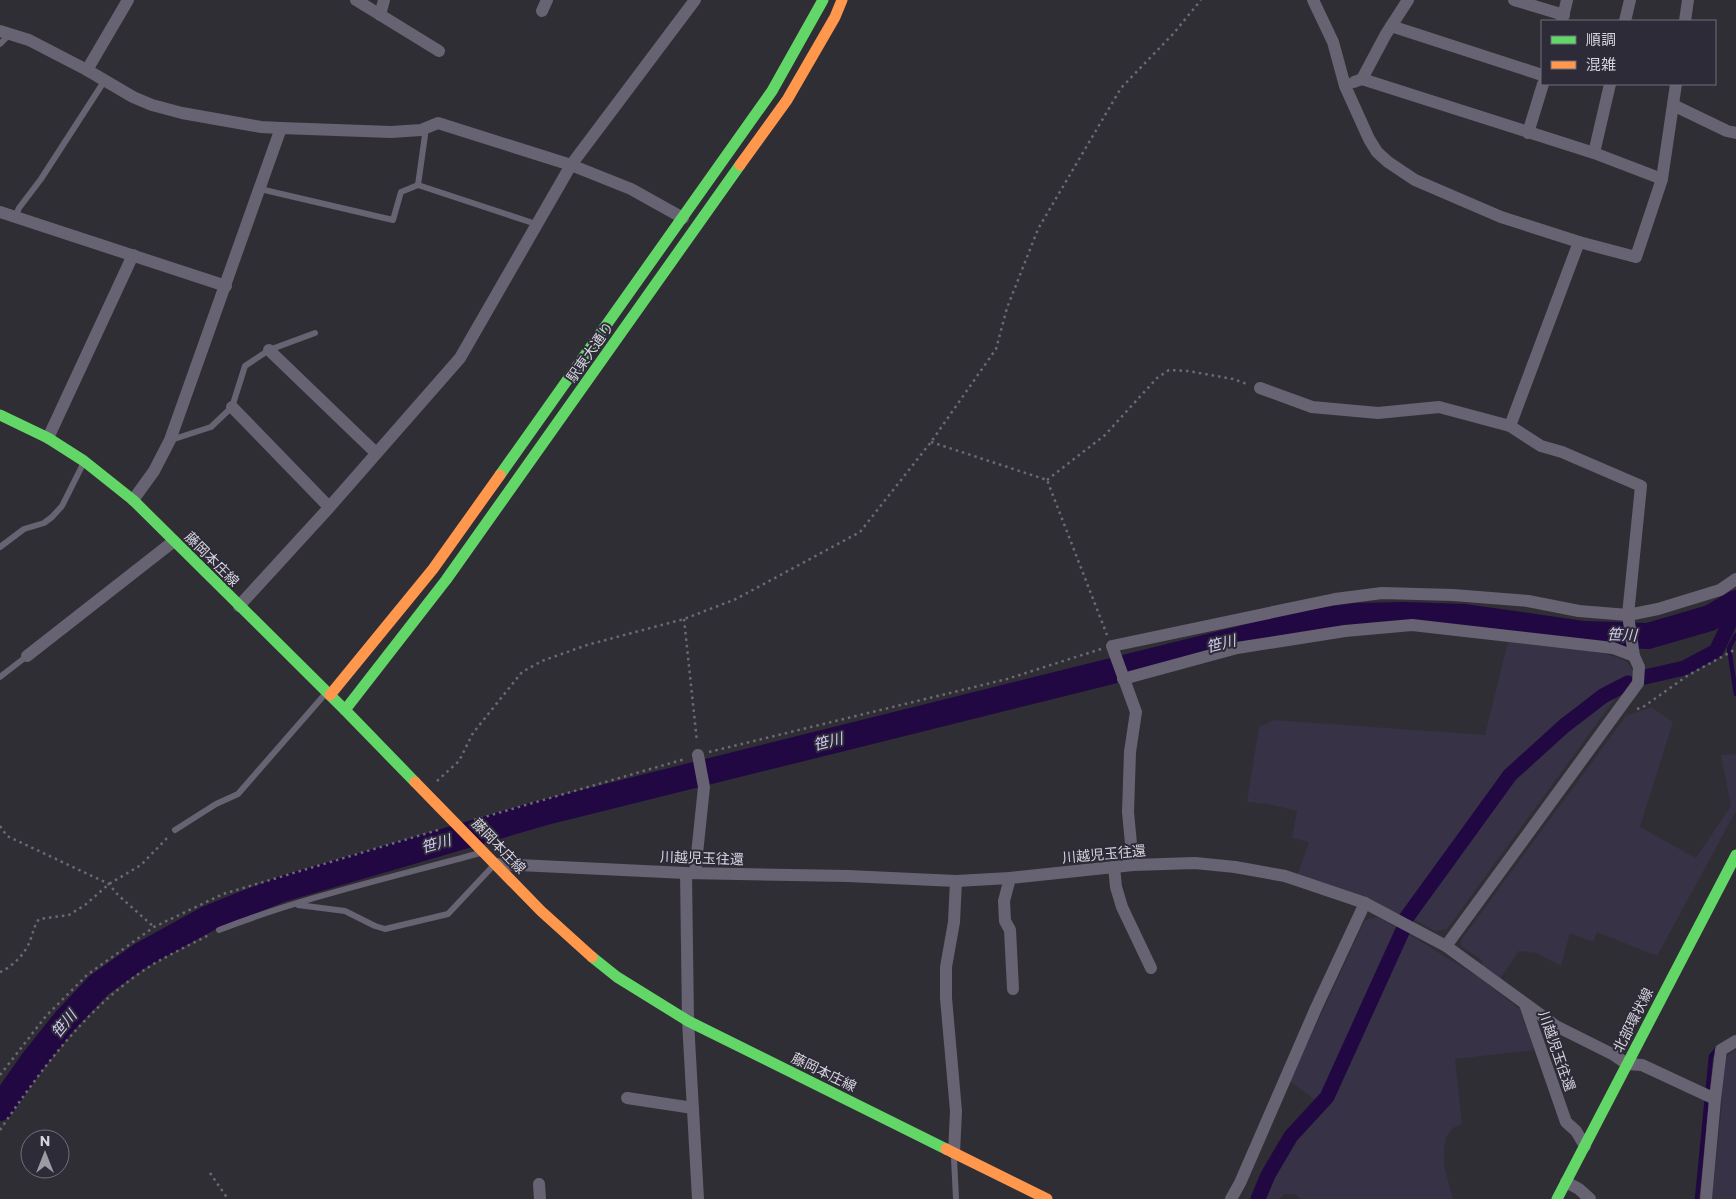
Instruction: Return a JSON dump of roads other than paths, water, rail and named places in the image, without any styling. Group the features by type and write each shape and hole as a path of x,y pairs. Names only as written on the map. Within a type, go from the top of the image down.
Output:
{"street":[{"path":"87,70 128,0"},
{"path":"356,0 440,51"},
{"path":"380,14 384,0"},
{"path":"239,606 460,358 570,166 695,0"},
{"name":"駅東大通り","path":"328,694 433,569 772,91 823,0"},
{"name":"駅東大通り","path":"345,710 446,580 787,100 835,17 842,0"},
{"path":"1313,0 1334,42 1345,86 1369,138 1378,152 1400,172 1432,188 1446,192 1501,217 1579,242 1636,257 1662,178 1676,85"},
{"path":"1345,86 1362,78 1408,0"},
{"path":"1514,0 1563,18 1567,0"},
{"path":"1625,20 1630,0"},
{"path":"1685,20 1688,0"},
{"path":"1391,26 1541,75"},
{"path":"5,32 29,40 152,105 261,127 391,132 424,128 438,123 570,166 630,189 683,218"},
{"path":"1362,78 1594,153 1662,178"},
{"path":"1528,133 1543,85"},
{"path":"1594,153 1610,85"},
{"path":"1673,105 1736,134"},
{"path":"132,500 154,471 170,440 281,128"},
{"path":"0,212 226,286"},
{"path":"1510,426 1579,242"},
{"path":"48,438 133,255"},
{"path":"269,350 376,454"},
{"path":"1260,388 1312,407 1378,414 1439,407 1510,426 1541,446 1562,452 1641,486 1628,615 1633,651 1639,667 1638,684 1446,946"},
{"path":"232,407 329,507"},
{"name":"藤岡本庄線","path":"0,415 48,438 84,461 132,500 345,710 541,912 592,957 646,997 688,1021 1047,1199"},
{"path":"27,656 174,541"},
{"path":"1133,865 1128,812 1130,752 1136,712 1113,648 1335,599 1382,593 1453,594 1528,601 1579,611 1628,615 1658,609 1720,590 1736,579"},
{"path":"1123,678 1237,648 1345,631 1412,625 1633,651"},
{"path":"698,755 704,787 690,873 688,1021 698,1199"},
{"name":"北部環状線","path":"1557,1199 1736,855"},
{"name":"川越児玉往還","path":"495,864 690,873 848,876 956,881 1010,878 1133,865 1195,863 1235,867 1286,876 1365,903 1446,946 1525,1004 1566,1122 1576,1131 1585,1146"},
{"path":"1114,867 1116,888 1122,907 1151,968"},
{"path":"1010,878 1004,901 1005,921 1010,930 1013,989"},
{"path":"954,1153 956,1111 946,998 946,967 954,922 956,881"},
{"path":"1231,1199 1244,1174 1316,1008 1365,903"},
{"path":"1525,1004 1556,1026 1627,1064 1642,1065 1715,1099"},
{"path":"1706,1199 1715,1099 1722,1050 1736,1042"},
{"path":"627,1098 693,1108"},
{"path":"1566,1182 1586,1194 1590,1199"},
{"path":"540,1184 540,1199"}],"lane":[{"path":"0,44 5,32"},
{"path":"15,217 19,208 41,179 105,80"},
{"path":"418,185 425,135 424,128"},
{"path":"260,189 393,220 401,192 418,185 536,224"},
{"path":"170,440 211,426 232,407 245,366 269,350 315,333"},
{"path":"0,547 17,533 44,523 52,517 62,506 84,461"},
{"path":"0,677 27,656"},
{"path":"175,830 216,804 238,794 328,694"},
{"path":"219,930 294,904 482,851"},
{"path":"294,904 345,912 385,929 448,914 495,864"},
{"path":"954,1153 956,1199"}],"waterway":[{"name":"笹川","path":"0,1108 33,1061 65,1021 99,985 140,956 209,918 282,889 542,813 1305,623 1357,616 1465,617 1584,634 1648,636 1710,618 1736,603"},
{"path":"1645,677 1684,668 1716,651 1736,610"},
{"path":"1736,635 1729,648 1736,694"},
{"path":"1407,917 1510,775 1564,726 1603,696 1628,683"},
{"path":"1258,1199 1268,1175 1291,1136 1327,1097 1402,932"},
{"path":"1697,1199 1711,1056 1717,1049"}]}
